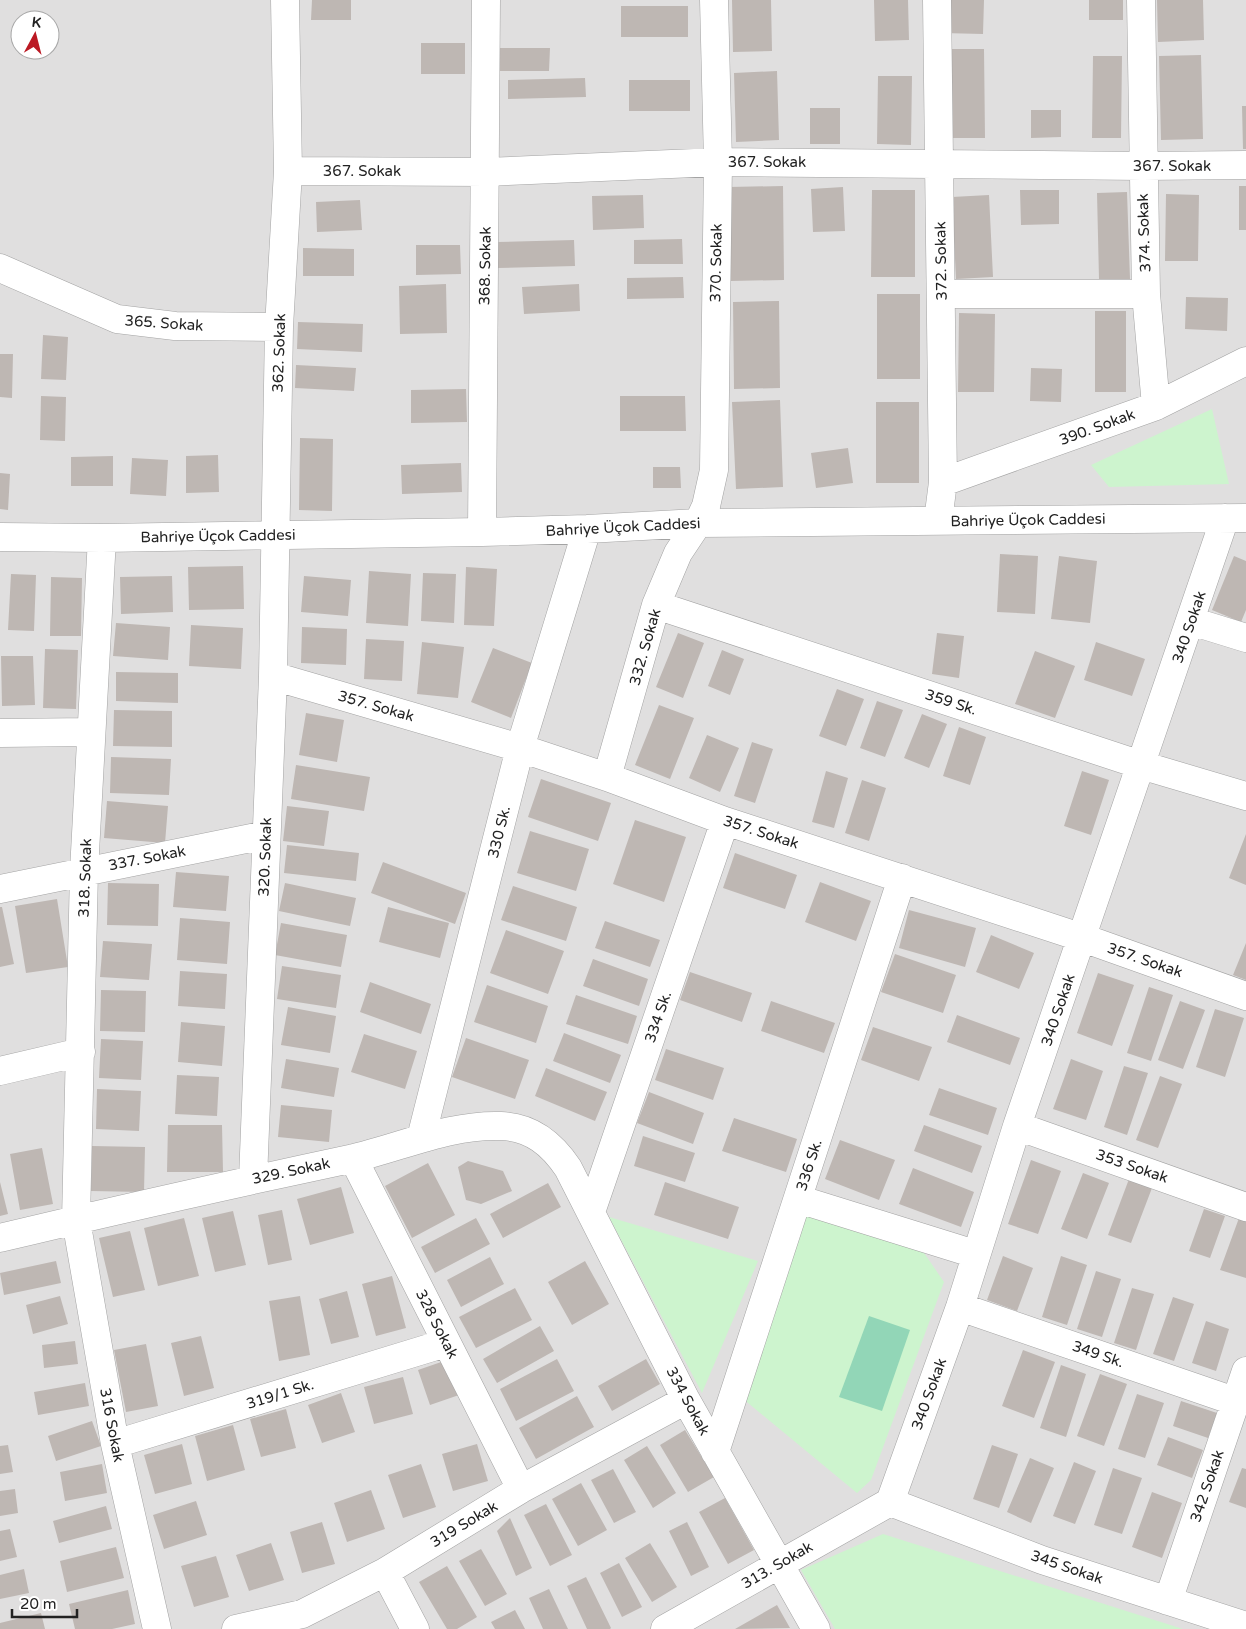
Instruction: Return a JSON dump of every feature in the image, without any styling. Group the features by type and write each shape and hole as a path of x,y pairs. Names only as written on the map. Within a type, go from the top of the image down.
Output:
{"street":[{"name":"362. Sokak","path":"274,536 279,327 288,170 285,0"},
{"name":"368. Sokak","path":"482,532 486,0"},
{"name":"370. Sokak","path":"698,523 706,506 714,470 718,162 714,0"},
{"name":"372. Sokak","path":"937,0 943,482 938,521"},
{"name":"374. Sokak","path":"1141,0 1142,166 1146,294 1156,406"},
{"name":"367. Sokak","path":"288,170 486,172 718,162 1142,166 1246,165"},
{"name":"365. Sokak","path":"0,268 117,320 175,326 279,327"},
{"path":"941,294 1146,294"},
{"name":"390. Sokak","path":"943,482 1156,406 1246,361"},
{"name":"Bahriye Üçok Caddesi","path":"0,537 274,536 587,530 698,523 1236,518"},
{"name":"340 Sokak","path":"890,1502 960,1307 975,1254 1140,765 1191,621 1236,518"},
{"name":"332. Sokak","path":"607,777 656,605 678,552 698,523"},
{"name":"330 Sk.","path":"421,1138 520,748 587,530"},
{"name":"320. Sokak","path":"253,1179 273,676 274,536"},
{"name":"318. Sokak","path":"76,1220 84,871 90,732 102,538"},
{"name":"359 Sk.","path":"656,605 1140,765 1246,796"},
{"path":"1191,621 1246,638"},
{"name":"357. Sokak","path":"273,676 520,748 607,777 725,821 1083,938 1246,996"},
{"path":"0,733 90,732"},
{"name":"334 Sk.","path":"591,1212 725,821"},
{"name":"337. Sokak","path":"0,889 266,835"},
{"name":"336 Sk.","path":"715,1452 902,878"},
{"path":"0,1071 81,1052"},
{"name":"329. Sokak","path":"0,1238 253,1179 353,1158 421,1138 476,1127 502,1126 524,1129 544,1139 558,1153 568,1168"},
{"name":"353 Sokak","path":"1018,1126 1246,1206"},
{"name":"328 Sokak","path":"353,1158 522,1489"},
{"name":"334 Sokak","path":"568,1168 686,1400 816,1629"},
{"path":"798,1199 975,1254"},
{"name":"316 Sokak","path":"76,1220 115,1444 157,1629"},
{"name":"349 Sk.","path":"960,1307 1237,1402"},
{"name":"319/1 Sk.","path":"115,1444 446,1343"},
{"name":"342 Sokak","path":"1168,1601 1246,1371"},
{"name":"319 Sokak","path":"236,1629 304,1622 522,1489 686,1400"},
{"name":"313. Sokak","path":"665,1629 890,1502"},
{"name":"345 Sokak","path":"890,1502 1042,1560 1246,1626"},
{"path":"385,1572 415,1629"}],"shaded area":[{"path":"0,0 1246,0 1246,1629 0,1629"}],"green space":[{"path":"1212,409 1229,484 1109,487 1091,465"},
{"path":"800,1210 920,1247 944,1282 871,1480 857,1493 742,1398"},
{"path":"609,1217 758,1261 702,1393"},
{"path":"869,1316 910,1330 882,1411 839,1397"},
{"path":"883,1534 1183,1629 835,1629 801,1570"}],"building":[{"path":"312,0 351,0 351,20 311,20"},
{"path":"732,0 771,0 772,51 733,52"},
{"path":"874,0 908,0 909,40 875,41"},
{"path":"942,0 984,0 983,34 942,33"},
{"path":"1089,0 1123,0 1123,20 1089,20"},
{"path":"1157,0 1203,0 1204,40 1158,42"},
{"path":"621,6 688,6 688,37 621,37"},
{"path":"421,43 465,43 465,74 421,74"},
{"path":"496,48 550,48 549,71 496,71"},
{"path":"947,49 984,49 985,138 948,138"},
{"path":"1201,55 1203,139 1161,140 1159,56"},
{"path":"1093,56 1122,56 1121,138 1092,138"},
{"path":"777,71 779,140 736,142 734,73"},
{"path":"878,76 912,76 911,145 877,144"},
{"path":"585,78 586,97 508,99 508,80"},
{"path":"629,80 690,80 690,111 629,111"},
{"path":"1242,106 1246,106 1246,149 1243,149"},
{"path":"810,108 840,108 840,144 810,144"},
{"path":"1031,110 1061,110 1061,137 1031,138"},
{"path":"783,186 784,280 730,281 729,187"},
{"path":"1239,186 1246,186 1246,230 1239,230"},
{"path":"843,187 845,231 813,232 811,189"},
{"path":"872,190 915,190 915,277 871,277"},
{"path":"1020,190 1059,190 1059,224 1021,225"},
{"path":"1127,192 1130,279 1099,279 1097,193"},
{"path":"1166,194 1199,195 1198,261 1165,261"},
{"path":"643,195 644,228 593,230 592,196"},
{"path":"989,195 993,277 956,279 952,197"},
{"path":"360,200 362,230 317,232 316,202"},
{"path":"682,239 683,264 634,264 634,240"},
{"path":"574,240 575,266 497,268 497,242"},
{"path":"416,245 460,245 461,274 416,275"},
{"path":"303,248 354,249 354,276 303,276"},
{"path":"683,277 684,298 627,299 627,278"},
{"path":"446,284 447,333 400,334 399,286"},
{"path":"579,284 580,311 524,314 522,287"},
{"path":"877,294 920,294 920,379 877,379"},
{"path":"1186,297 1228,298 1227,331 1185,329"},
{"path":"779,301 780,388 734,389 733,302"},
{"path":"1095,311 1126,311 1126,392 1095,392"},
{"path":"959,313 995,314 994,392 958,392"},
{"path":"298,322 363,324 362,352 297,349"},
{"path":"43,335 68,337 66,380 41,379"},
{"path":"0,354 13,354 12,398 0,397"},
{"path":"296,365 356,368 354,391 295,388"},
{"path":"1031,368 1062,369 1061,402 1030,401"},
{"path":"466,389 467,422 411,423 411,390"},
{"path":"41,396 66,397 65,441 40,440"},
{"path":"620,396 685,396 686,431 620,431"},
{"path":"780,400 783,487 736,489 732,402"},
{"path":"876,402 919,402 919,483 876,483"},
{"path":"300,438 333,439 332,511 299,510"},
{"path":"848,448 853,483 816,488 811,453"},
{"path":"218,455 219,492 186,493 186,456"},
{"path":"113,456 113,486 71,486 71,457"},
{"path":"132,458 168,460 166,496 130,494"},
{"path":"461,463 462,492 402,494 401,465"},
{"path":"653,467 680,467 681,488 653,488"},
{"path":"0,473 10,474 8,510 0,509"},
{"path":"1000,554 1038,556 1035,614 997,612"},
{"path":"1059,556 1097,561 1090,623 1051,619"},
{"path":"1234,556 1246,561 1246,610 1241,622 1212,610"},
{"path":"243,566 244,609 189,610 188,567"},
{"path":"466,567 497,569 494,626 464,625"},
{"path":"369,571 411,574 408,626 366,623"},
{"path":"423,573 456,574 454,623 421,621"},
{"path":"11,574 36,575 34,631 8,630"},
{"path":"172,576 173,612 121,614 120,577"},
{"path":"304,576 351,580 348,616 301,612"},
{"path":"51,577 82,578 81,636 50,636"},
{"path":"116,623 170,627 168,660 113,656"},
{"path":"191,625 243,628 241,669 189,666"},
{"path":"302,627 347,629 346,665 301,663"},
{"path":"678,633 704,643 683,698 656,687"},
{"path":"937,633 964,636 959,678 932,674"},
{"path":"366,639 404,641 402,681 364,679"},
{"path":"422,642 464,647 458,698 417,694"},
{"path":"1096,642 1145,659 1132,696 1084,680"},
{"path":"493,648 532,663 511,718 471,702"},
{"path":"45,649 78,650 76,709 43,708"},
{"path":"722,650 744,659 730,695 708,686"},
{"path":"1035,651 1075,666 1055,718 1015,704"},
{"path":"1,656 33,656 35,705 2,706"},
{"path":"116,672 178,673 178,703 116,701"},
{"path":"837,689 864,699 846,746 819,736"},
{"path":"877,701 903,710 885,757 860,748"},
{"path":"659,705 694,718 670,779 635,765"},
{"path":"114,710 172,711 172,747 113,746"},
{"path":"306,713 344,720 337,762 299,755"},
{"path":"922,714 947,724 929,768 904,758"},
{"path":"959,727 986,737 970,785 943,776"},
{"path":"707,735 739,748 720,792 689,778"},
{"path":"752,742 773,749 755,803 734,796"},
{"path":"111,757 171,759 169,795 110,793"},
{"path":"296,765 370,777 364,811 291,799"},
{"path":"826,771 848,778 834,828 812,822"},
{"path":"1082,771 1109,780 1091,835 1064,826"},
{"path":"541,779 611,803 598,841 528,817"},
{"path":"862,780 886,788 869,841 845,833"},
{"path":"107,801 168,806 165,843 104,838"},
{"path":"287,806 329,811 324,846 283,841"},
{"path":"635,820 686,837 664,902 613,884"},
{"path":"530,831 589,849 576,891 517,873"},
{"path":"1246,834 1246,885 1229,878"},
{"path":"287,845 359,853 356,881 284,873"},
{"path":"735,853 797,875 785,909 723,888"},
{"path":"383,862 466,893 455,924 371,893"},
{"path":"176,872 229,876 226,911 173,907"},
{"path":"820,882 871,901 856,941 805,922"},
{"path":"108,883 159,884 158,926 107,925"},
{"path":"285,883 356,898 350,926 279,911"},
{"path":"513,886 577,907 566,941 501,920"},
{"path":"57,899 68,967 26,973 15,906"},
{"path":"0,907 2,907 14,964 0,967"},
{"path":"388,907 449,923 440,958 379,942"},
{"path":"909,910 976,928 965,967 899,948"},
{"path":"180,918 230,922 227,964 177,960"},
{"path":"605,921 660,940 650,967 595,948"},
{"path":"281,923 347,935 341,967 275,955"},
{"path":"506,930 564,951 548,994 490,973"},
{"path":"991,935 1034,953 1019,989 976,972"},
{"path":"103,941 152,944 149,980 100,977"},
{"path":"1246,943 1246,980 1233,975"},
{"path":"895,954 956,975 943,1013 881,992"},
{"path":"593,959 648,979 639,1006 583,986"},
{"path":"282,966 341,975 336,1008 277,999"},
{"path":"180,971 227,974 225,1009 178,1006"},
{"path":"690,972 752,993 742,1022 680,1000"},
{"path":"1098,973 1134,985 1112,1046 1077,1033"},
{"path":"370,982 431,1004 421,1034 360,1012"},
{"path":"487,985 548,1006 536,1043 474,1022"},
{"path":"1149,987 1173,995 1151,1061 1127,1053"},
{"path":"101,990 146,991 145,1032 100,1031"},
{"path":"576,995 637,1016 628,1044 566,1024"},
{"path":"771,1001 835,1023 824,1053 761,1031"},
{"path":"1180,1001 1205,1010 1183,1069 1158,1060"},
{"path":"288,1007 336,1016 330,1053 281,1045"},
{"path":"1215,1009 1244,1018 1225,1077 1196,1067"},
{"path":"957,1015 1020,1038 1010,1065 947,1042"},
{"path":"181,1022 225,1026 222,1066 178,1062"},
{"path":"873,1027 932,1047 919,1081 861,1060"},
{"path":"564,1033 621,1055 610,1083 553,1061"},
{"path":"364,1034 417,1051 405,1089 351,1072"},
{"path":"466,1038 529,1060 515,1099 452,1077"},
{"path":"101,1039 143,1041 141,1080 99,1078"},
{"path":"666,1049 724,1068 713,1100 655,1080"},
{"path":"286,1059 339,1068 334,1097 281,1088"},
{"path":"1071,1059 1103,1071 1086,1120 1053,1109"},
{"path":"1124,1066 1148,1073 1127,1135 1104,1127"},
{"path":"546,1068 607,1092 595,1121 535,1096"},
{"path":"177,1075 219,1077 217,1116 175,1114"},
{"path":"1160,1076 1182,1084 1158,1148 1136,1140"},
{"path":"939,1088 997,1108 988,1135 929,1115"},
{"path":"97,1089 141,1091 139,1131 96,1129"},
{"path":"649,1092 704,1113 693,1144 637,1123"},
{"path":"281,1105 332,1110 329,1142 278,1137"},
{"path":"734,1118 797,1139 786,1172 722,1151"},
{"path":"168,1125 222,1125 223,1172 167,1172"},
{"path":"924,1125 982,1146 972,1173 914,1151"},
{"path":"643,1136 695,1153 685,1182 634,1166"},
{"path":"840,1140 895,1160 879,1200 825,1179"},
{"path":"92,1146 145,1147 144,1192 91,1191"},
{"path":"42,1148 53,1204 20,1210 10,1154"},
{"path":"1031,1160 1061,1171 1038,1234 1008,1224"},
{"path":"468,1161 503,1171 512,1191 481,1204 466,1200 458,1167"},
{"path":"428,1163 455,1215 412,1238 385,1186"},
{"path":"913,1168 974,1192 961,1227 899,1204"},
{"path":"1083,1173 1109,1183 1087,1239 1061,1229"},
{"path":"1129,1179 1152,1188 1131,1243 1108,1235"},
{"path":"0,1182 8,1214 0,1216"},
{"path":"665,1182 739,1207 728,1239 654,1215"},
{"path":"548,1183 561,1207 503,1238 490,1214"},
{"path":"341,1187 354,1233 310,1245 297,1199"},
{"path":"1204,1209 1225,1216 1210,1258 1189,1251"},
{"path":"282,1210 292,1260 268,1265 258,1215"},
{"path":"233,1211 246,1265 215,1272 202,1218"},
{"path":"184,1218 199,1276 158,1286 144,1228"},
{"path":"476,1218 490,1244 435,1273 421,1247"},
{"path":"1239,1218 1246,1222 1246,1278 1220,1270"},
{"path":"130,1231 145,1290 113,1297 99,1238"},
{"path":"1003,1256 1033,1268 1017,1311 987,1300"},
{"path":"1061,1256 1087,1265 1067,1325 1042,1317"},
{"path":"490,1257 504,1284 461,1307 447,1280"},
{"path":"56,1261 61,1283 4,1295 0,1273"},
{"path":"585,1261 609,1304 572,1325 548,1282"},
{"path":"1096,1271 1121,1279 1102,1337 1077,1329"},
{"path":"392,1276 406,1328 376,1336 362,1284"},
{"path":"515,1288 532,1320 476,1348 459,1317"},
{"path":"1132,1288 1154,1294 1136,1350 1114,1343"},
{"path":"347,1291 359,1337 331,1344 319,1299"},
{"path":"60,1296 68,1324 33,1334 26,1305"},
{"path":"300,1296 310,1355 279,1361 269,1301"},
{"path":"1173,1297 1194,1304 1174,1361 1153,1354"},
{"path":"1206,1321 1229,1329 1216,1371 1192,1363"},
{"path":"540,1326 554,1351 497,1383 483,1359"},
{"path":"201,1336 214,1388 184,1396 171,1343"},
{"path":"75,1341 78,1364 44,1368 42,1345"},
{"path":"146,1344 158,1406 126,1412 114,1350"},
{"path":"1023,1350 1055,1362 1034,1418 1002,1406"},
{"path":"557,1359 574,1391 516,1421 500,1389"},
{"path":"646,1359 660,1384 612,1411 598,1386"},
{"path":"447,1360 459,1395 430,1405 418,1370"},
{"path":"1061,1365 1086,1374 1066,1437 1040,1428"},
{"path":"1100,1374 1127,1384 1104,1446 1077,1436"},
{"path":"403,1377 413,1414 374,1424 364,1387"},
{"path":"85,1383 89,1406 38,1415 34,1392"},
{"path":"341,1393 355,1432 322,1443 308,1405"},
{"path":"1137,1394 1164,1403 1145,1458 1118,1449"},
{"path":"577,1396 594,1427 536,1459 519,1428"},
{"path":"1181,1401 1217,1413 1208,1438 1173,1426"},
{"path":"286,1409 296,1448 261,1457 250,1419"},
{"path":"92,1421 101,1446 56,1461 48,1436"},
{"path":"233,1425 245,1470 207,1481 195,1436"},
{"path":"685,1430 714,1477 688,1492 660,1445"},
{"path":"1168,1437 1203,1450 1192,1478 1157,1465"},
{"path":"182,1444 192,1484 155,1494 144,1455"},
{"path":"477,1444 488,1481 453,1491 442,1454"},
{"path":"8,1445 13,1472 0,1474 0,1446"},
{"path":"992,1445 1018,1454 999,1508 973,1499"},
{"path":"647,1446 676,1493 653,1508 624,1460"},
{"path":"1030,1458 1054,1468 1031,1523 1007,1512"},
{"path":"1074,1462 1096,1471 1075,1524 1053,1516"},
{"path":"102,1464 107,1493 65,1501 60,1472"},
{"path":"421,1464 436,1507 403,1518 388,1475"},
{"path":"1113,1468 1142,1478 1122,1534 1094,1525"},
{"path":"1242,1468 1246,1469 1246,1508 1229,1502"},
{"path":"613,1469 636,1512 614,1523 591,1480"},
{"path":"581,1483 607,1530 578,1546 552,1499"},
{"path":"15,1489 18,1513 0,1516 0,1491"},
{"path":"371,1490 385,1529 347,1542 334,1503"},
{"path":"1152,1492 1182,1503 1162,1558 1132,1547"},
{"path":"725,1498 754,1550 728,1564 699,1512"},
{"path":"196,1501 207,1535 164,1549 153,1515"},
{"path":"546,1504 572,1555 550,1566 524,1515"},
{"path":"106,1506 112,1529 59,1543 53,1521"},
{"path":"510,1518 532,1568 516,1576 497,1531"},
{"path":"322,1522 335,1564 302,1573 290,1532"},
{"path":"687,1522 709,1567 691,1576 669,1531"},
{"path":"10,1529 17,1557 0,1561 0,1531"},
{"path":"271,1543 284,1580 249,1591 236,1555"},
{"path":"650,1543 677,1587 652,1602 625,1558"},
{"path":"116,1547 124,1578 67,1592 60,1561"},
{"path":"481,1549 507,1594 485,1606 459,1561"},
{"path":"216,1556 229,1597 194,1607 181,1566"},
{"path":"619,1563 642,1607 622,1617 600,1573"},
{"path":"447,1566 477,1617 457,1629 447,1629 419,1582"},
{"path":"24,1569 29,1593 0,1599 0,1575"},
{"path":"586,1577 610,1629 587,1629 567,1586"},
{"path":"549,1589 568,1629 543,1629 529,1598"},
{"path":"128,1590 135,1624 112,1629 75,1629 69,1604"},
{"path":"777,1605 790,1628 735,1629"},
{"path":"515,1610 525,1629 495,1629 491,1622"},
{"path":"41,1613 45,1629 0,1629 0,1623"}]}
